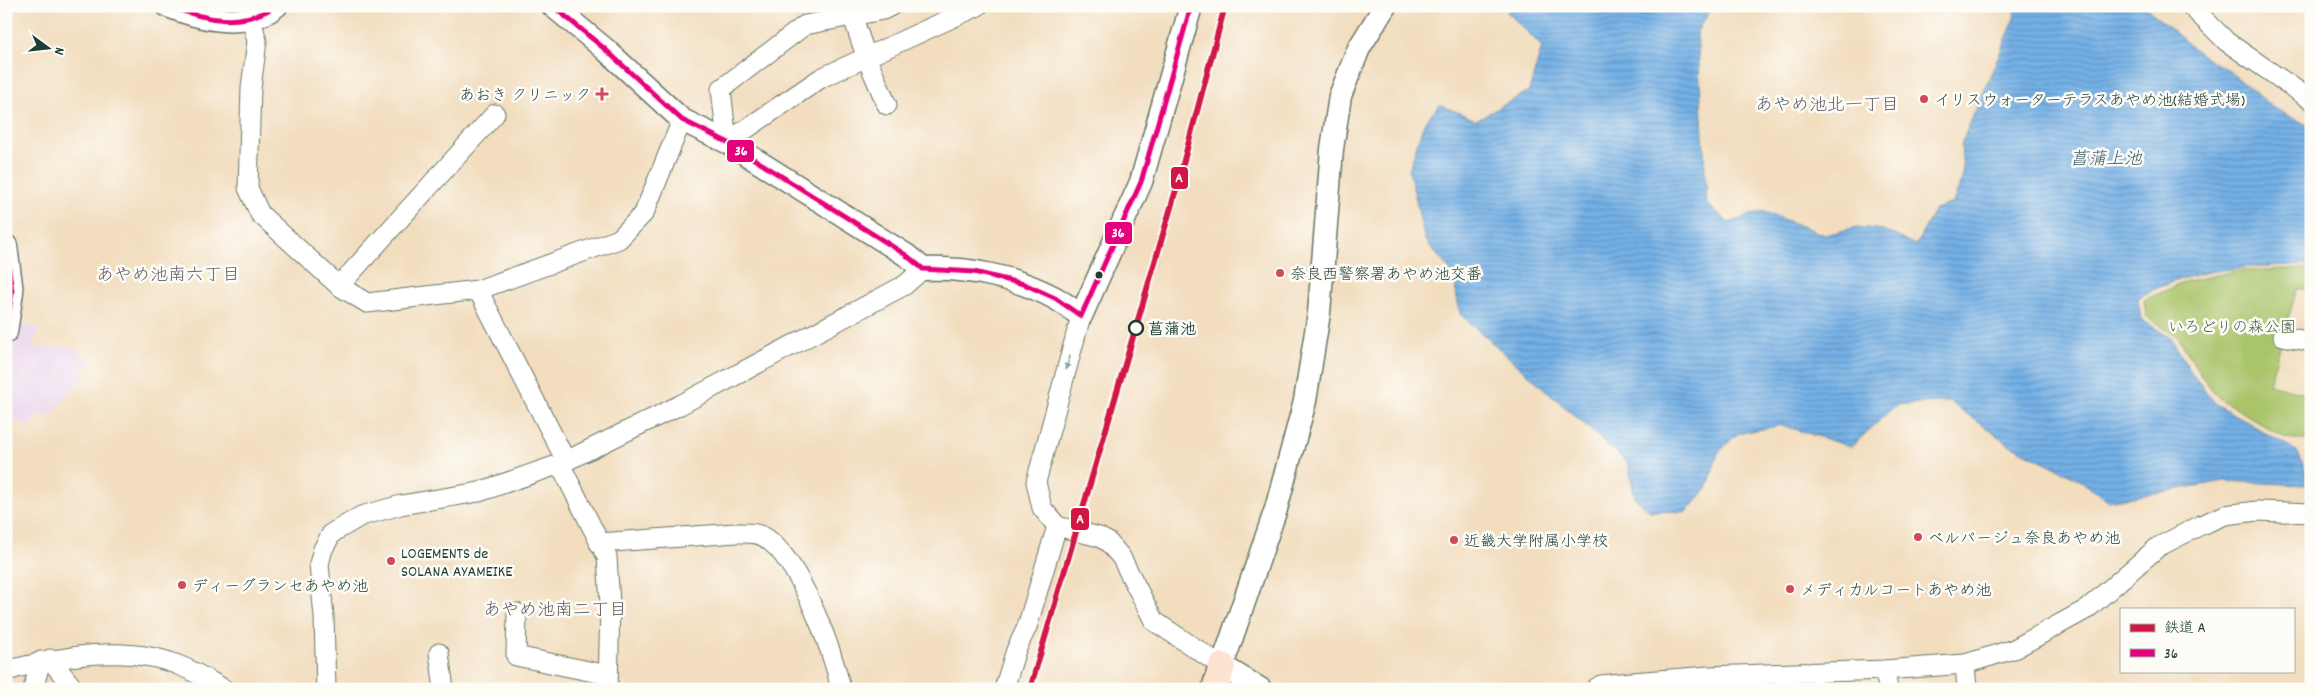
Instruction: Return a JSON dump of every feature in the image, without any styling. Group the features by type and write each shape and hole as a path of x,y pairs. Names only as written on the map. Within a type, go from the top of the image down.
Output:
{"street":[{"path":"168,6 221,19 251,19 276,6"},
{"path":"553,6 606,50 682,120 727,142 906,255 923,269"},
{"path":"727,142 721,89 805,26 851,12 883,10 890,6"},
{"path":"727,142 821,78 867,59 978,6"},
{"path":"1191,6 1141,182 1081,316 1036,482 1042,508 1057,526 1099,537 1108,542 1121,557 1154,621 1218,677 1260,689"},
{"path":"1218,677 1276,509 1305,401 1319,313 1332,148 1340,96 1360,48 1385,6"},
{"path":"2191,6 2227,42 2311,100"},
{"path":"851,12 867,59 888,105"},
{"path":"251,19 257,41 250,88 248,188 260,214 339,286 367,303 478,290 619,239 644,213 682,120"},
{"path":"339,286 495,114"},
{"path":"6,246 12,292 6,332"},
{"path":"326,689 324,616 319,564 323,549 332,533 361,516 401,504 479,492 563,463 680,405 905,285 923,269 944,268 1004,277 1055,298 1081,316"},
{"path":"478,290 563,463 607,558 610,604 608,682 516,656 517,613"},
{"path":"2284,336 2311,342"},
{"path":"1594,689 1601,685 1620,682 1833,680 1885,670 1965,664 2014,649 2087,609 2158,547 2201,525 2225,515 2257,511 2311,513"},
{"path":"1004,689 1016,650 1027,627 1057,526"},
{"path":"599,543 736,532 756,532 771,540 792,566 808,598 835,664 841,689"},
{"path":"440,652 444,689"},
{"path":"6,671 46,660 129,655 157,658 183,666 224,689"},
{"path":"33,689 46,660"},
{"path":"46,660 74,689"},
{"path":"1965,664 1967,689"},
{"path":"1885,670 1888,689"}],"shaded area":[{"path":"13,322 40,329 31,349 76,348 83,358 91,363 53,414 37,415 29,428 6,415 6,346"}],"green space":[{"name":"いろどりの森公園","path":"2311,268 2311,289 2297,289 2269,384 2311,395 2311,441 2285,438 2219,398 2201,376 2179,338 2146,316 2144,300 2187,281 2237,271"}],"water":[{"name":"菖蒲上池","path":"1512,6 1709,6 1709,13 1697,31 1707,204 1729,223 1762,211 1825,235 1858,227 1883,230 1916,245 1935,209 1953,203 1963,176 1961,144 2012,25 2017,6 2144,6 2199,53 2229,71 2274,108 2311,127 2311,264 2244,268 2200,274 2158,287 2138,298 2141,319 2171,338 2192,374 2216,404 2297,451 2305,469 2305,485 2225,481 2109,501 2077,478 2010,445 1949,401 1896,405 1851,447 1782,425 1737,434 1718,453 1707,489 1686,512 1650,511 1635,498 1628,463 1460,314 1453,274 1425,240 1409,170 1424,123 1440,105 1476,120 1529,91 1542,47 1507,12"}],"rail line":[{"name":"A","path":"1030,689 1176,190 1225,6"}],"transit line":[{"name":"36","path":"169,6 196,15 223,19 250,17 276,6"},
{"name":"36","path":"553,6 606,50 682,120 727,142 906,255 923,269 974,272 1024,284 1055,298 1081,316 1141,182 1191,6"},
{"name":"36","path":"6,248 12,292 6,330"}],"place":[{"name":"あおき クリニック","path":"602,94"},
{"name":"イリスウォーターテラスあやめ池(結婚式場)","path":"1924,99"},
{"name":"奈良西警察署あやめ池交番","path":"1280,273"},
{"name":"菖蒲池","path":"1136,328"},
{"name":"ベルパージュ奈良あやめ池","path":"1918,537"},
{"name":"近畿大学附属小学校","path":"1454,540"},
{"name":"LOGEMENTS de SOLANA AYAMEIKE","path":"391,561"},
{"name":"ディーグランセあやめ池","path":"182,585"},
{"name":"メディカルコートあやめ池","path":"1790,589"}],"district":[{"name":"あやめ池北一丁目","path":"1827,104"},
{"name":"あやめ池南六丁目","path":"168,274"},
{"name":"あやめ池南二丁目","path":"555,609"}]}
